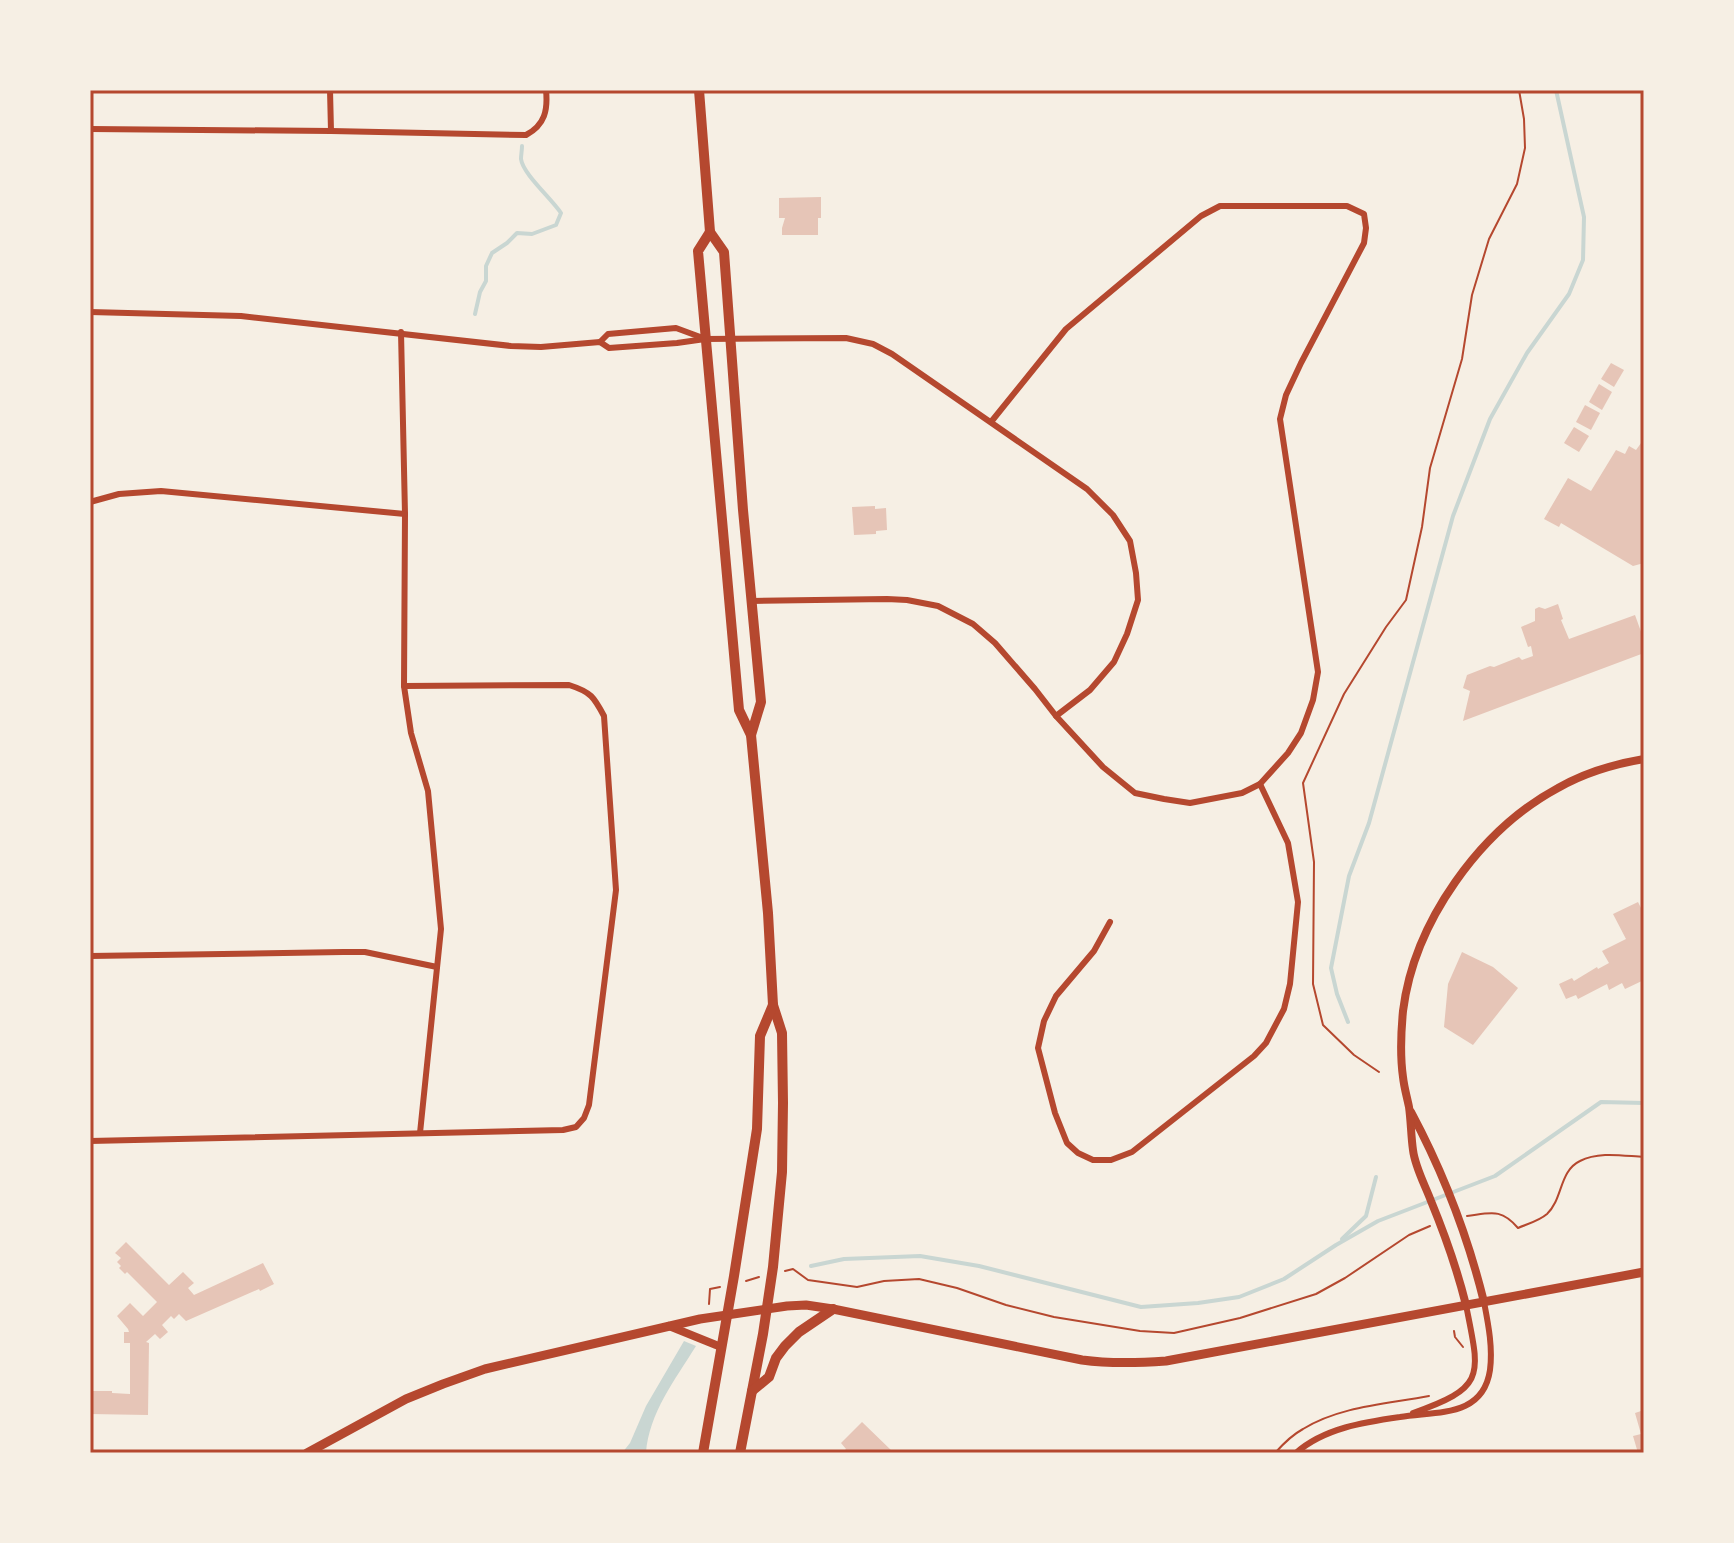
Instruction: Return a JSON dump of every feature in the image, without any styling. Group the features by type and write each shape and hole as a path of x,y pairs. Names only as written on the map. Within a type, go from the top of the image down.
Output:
{"main road":[{"path":"699,90 710,232 724,252 761,702 751,735"},
{"path":"710,232 698,251 705,339 739,710 751,735 768,913 773,1005 782,1033 782,1172 772,1275 740,1453"},
{"path":"703,1453 757,1129 760,1036 773,1005"},
{"path":"307,1453 406,1399 485,1369 668,1326 767,1309 806,1305 1082,1360 1138,1363 1166,1361 1644,1272"},
{"path":"752,1391 769,1377 776,1358 785,1346 799,1332 833,1309"}],"street":[{"path":"330,90 331,131"},
{"path":"90,129 526,135 543,121 546,90"},
{"path":"751,601 887,599 938,606 973,624 995,643 1103,767 1135,793 1190,803 1242,793 1260,784 1301,733 1313,700 1318,672 1280,419 1286,395 1301,363 1364,243 1364,214 1347,206 1220,206 1201,216 1066,329 991,422"},
{"path":"90,312 241,316 511,346 600,342 609,348 731,338 846,338 873,344 1087,489 1113,515 1130,541 1138,600 1127,634 1114,662 1090,690 1056,716"},
{"path":"600,342 608,334 676,328 705,339"},
{"path":"401,332 405,514 404,686 411,733 428,791 441,929 420,1133"},
{"path":"90,502 119,494 161,491 405,514"},
{"path":"90,1141 563,1130 576,1127 584,1118 589,1105 616,890 604,716 595,698 569,685 404,686"},
{"path":"1402,1417 1462,1391 1475,1371 1476,1360 1459,1276 1413,1153 1403,1077 1401,1032 1404,1006 1422,943 1451,888 1471,862 1496,834 1529,806 1558,788 1603,768 1644,759"},
{"path":"1110,922 1094,951 1056,996 1044,1021 1038,1048 1055,1113 1067,1143 1093,1160 1111,1160 1132,1152 1168,1124 1254,1056 1266,1043 1284,1009 1290,984 1298,902 1288,843 1260,784"},
{"path":"90,956 365,952 437,967"},
{"path":"1296,1453 1315,1439 1336,1430 1460,1409 1481,1393 1487,1381 1490,1339 1477,1273 1430,1147 1409,1107"},
{"path":"668,1326 721,1347"}],"path":[{"path":"1379,1072 1354,1055 1323,1025 1313,984 1314,862 1303,783 1344,694 1406,600 1422,527 1430,468 1462,359 1472,295 1489,239 1517,184 1525,148 1519,90"},
{"path":"1460,1216 1496,1212 1505,1215 1518,1228 1545,1216 1554,1206 1567,1171 1579,1161 1601,1155 1644,1157"},
{"path":"710,1289 793,1269 808,1280 857,1287 884,1281 919,1279 1054,1317 1140,1331 1174,1333 1240,1318 1316,1294 1409,1235 1431,1225"},
{"path":"1454,1331 1465,1349"},
{"path":"1275,1453 1302,1429 1322,1419 1430,1396"}],"shaded area":[{"path":"684,1341 696,1346 658,1411 646,1453 622,1453 630,1443 646,1406"}],"building":[{"path":"821,197 818,235 782,235 785,218 779,218 779,198"},
{"path":"1611,363 1624,370 1614,387 1601,379"},
{"path":"1599,384 1612,392 1602,410 1589,402"},
{"path":"1585,405 1600,413 1591,430 1576,422"},
{"path":"1574,427 1589,436 1579,452 1564,443"},
{"path":"1644,439 1644,563 1633,566 1561,523 1559,527 1544,519 1568,478 1591,491 1616,450 1625,454 1629,446 1636,450"},
{"path":"875,506 875,509 886,508 887,530 854,535 852,507"},
{"path":"1558,604 1569,639 1635,615 1644,640 1644,653 1463,721 1470,691 1463,688 1467,675 1519,657 1522,660 1533,656 1521,627 1535,621 1535,609"},
{"path":"1638,902 1644,914 1644,980 1625,989 1622,983 1609,990 1607,984 1578,999 1576,995 1566,999 1559,984 1572,978 1574,981 1609,963 1602,951 1626,939 1613,914"},
{"path":"1462,952 1493,967 1518,988 1473,1045 1444,1027 1448,984"},
{"path":"126,1242 169,1285 183,1272 194,1283 188,1288 194,1295 263,1263 274,1284 186,1321 179,1314 174,1319 171,1316 162,1325 168,1332 160,1339 155,1334 146,1342 149,1343 148,1415 90,1414 90,1391 130,1394 130,1343 124,1343 124,1332 129,1332 117,1316 130,1303 143,1316 157,1302 119,1268 121,1266 117,1262 121,1258 115,1253"},
{"path":"1644,1410 1644,1453 1638,1453 1633,1436 1641,1434 1635,1413"},
{"path":"862,1422 892,1451 842,1453 846,1449 841,1443"}],"waterway":[{"path":"1348,1022 1331,968 1349,876 1369,823 1453,516 1490,419 1527,353 1569,294 1583,260 1584,217 1556,90"},
{"path":"475,314 492,253 517,233 532,234 556,225 561,213 527,172 521,159 522,146"},
{"path":"811,1266 844,1259 920,1256 979,1266 1141,1307 1239,1297 1284,1279 1378,1221 1495,1176 1601,1102 1644,1103"},
{"path":"1342,1239 1366,1216 1376,1177"}]}
